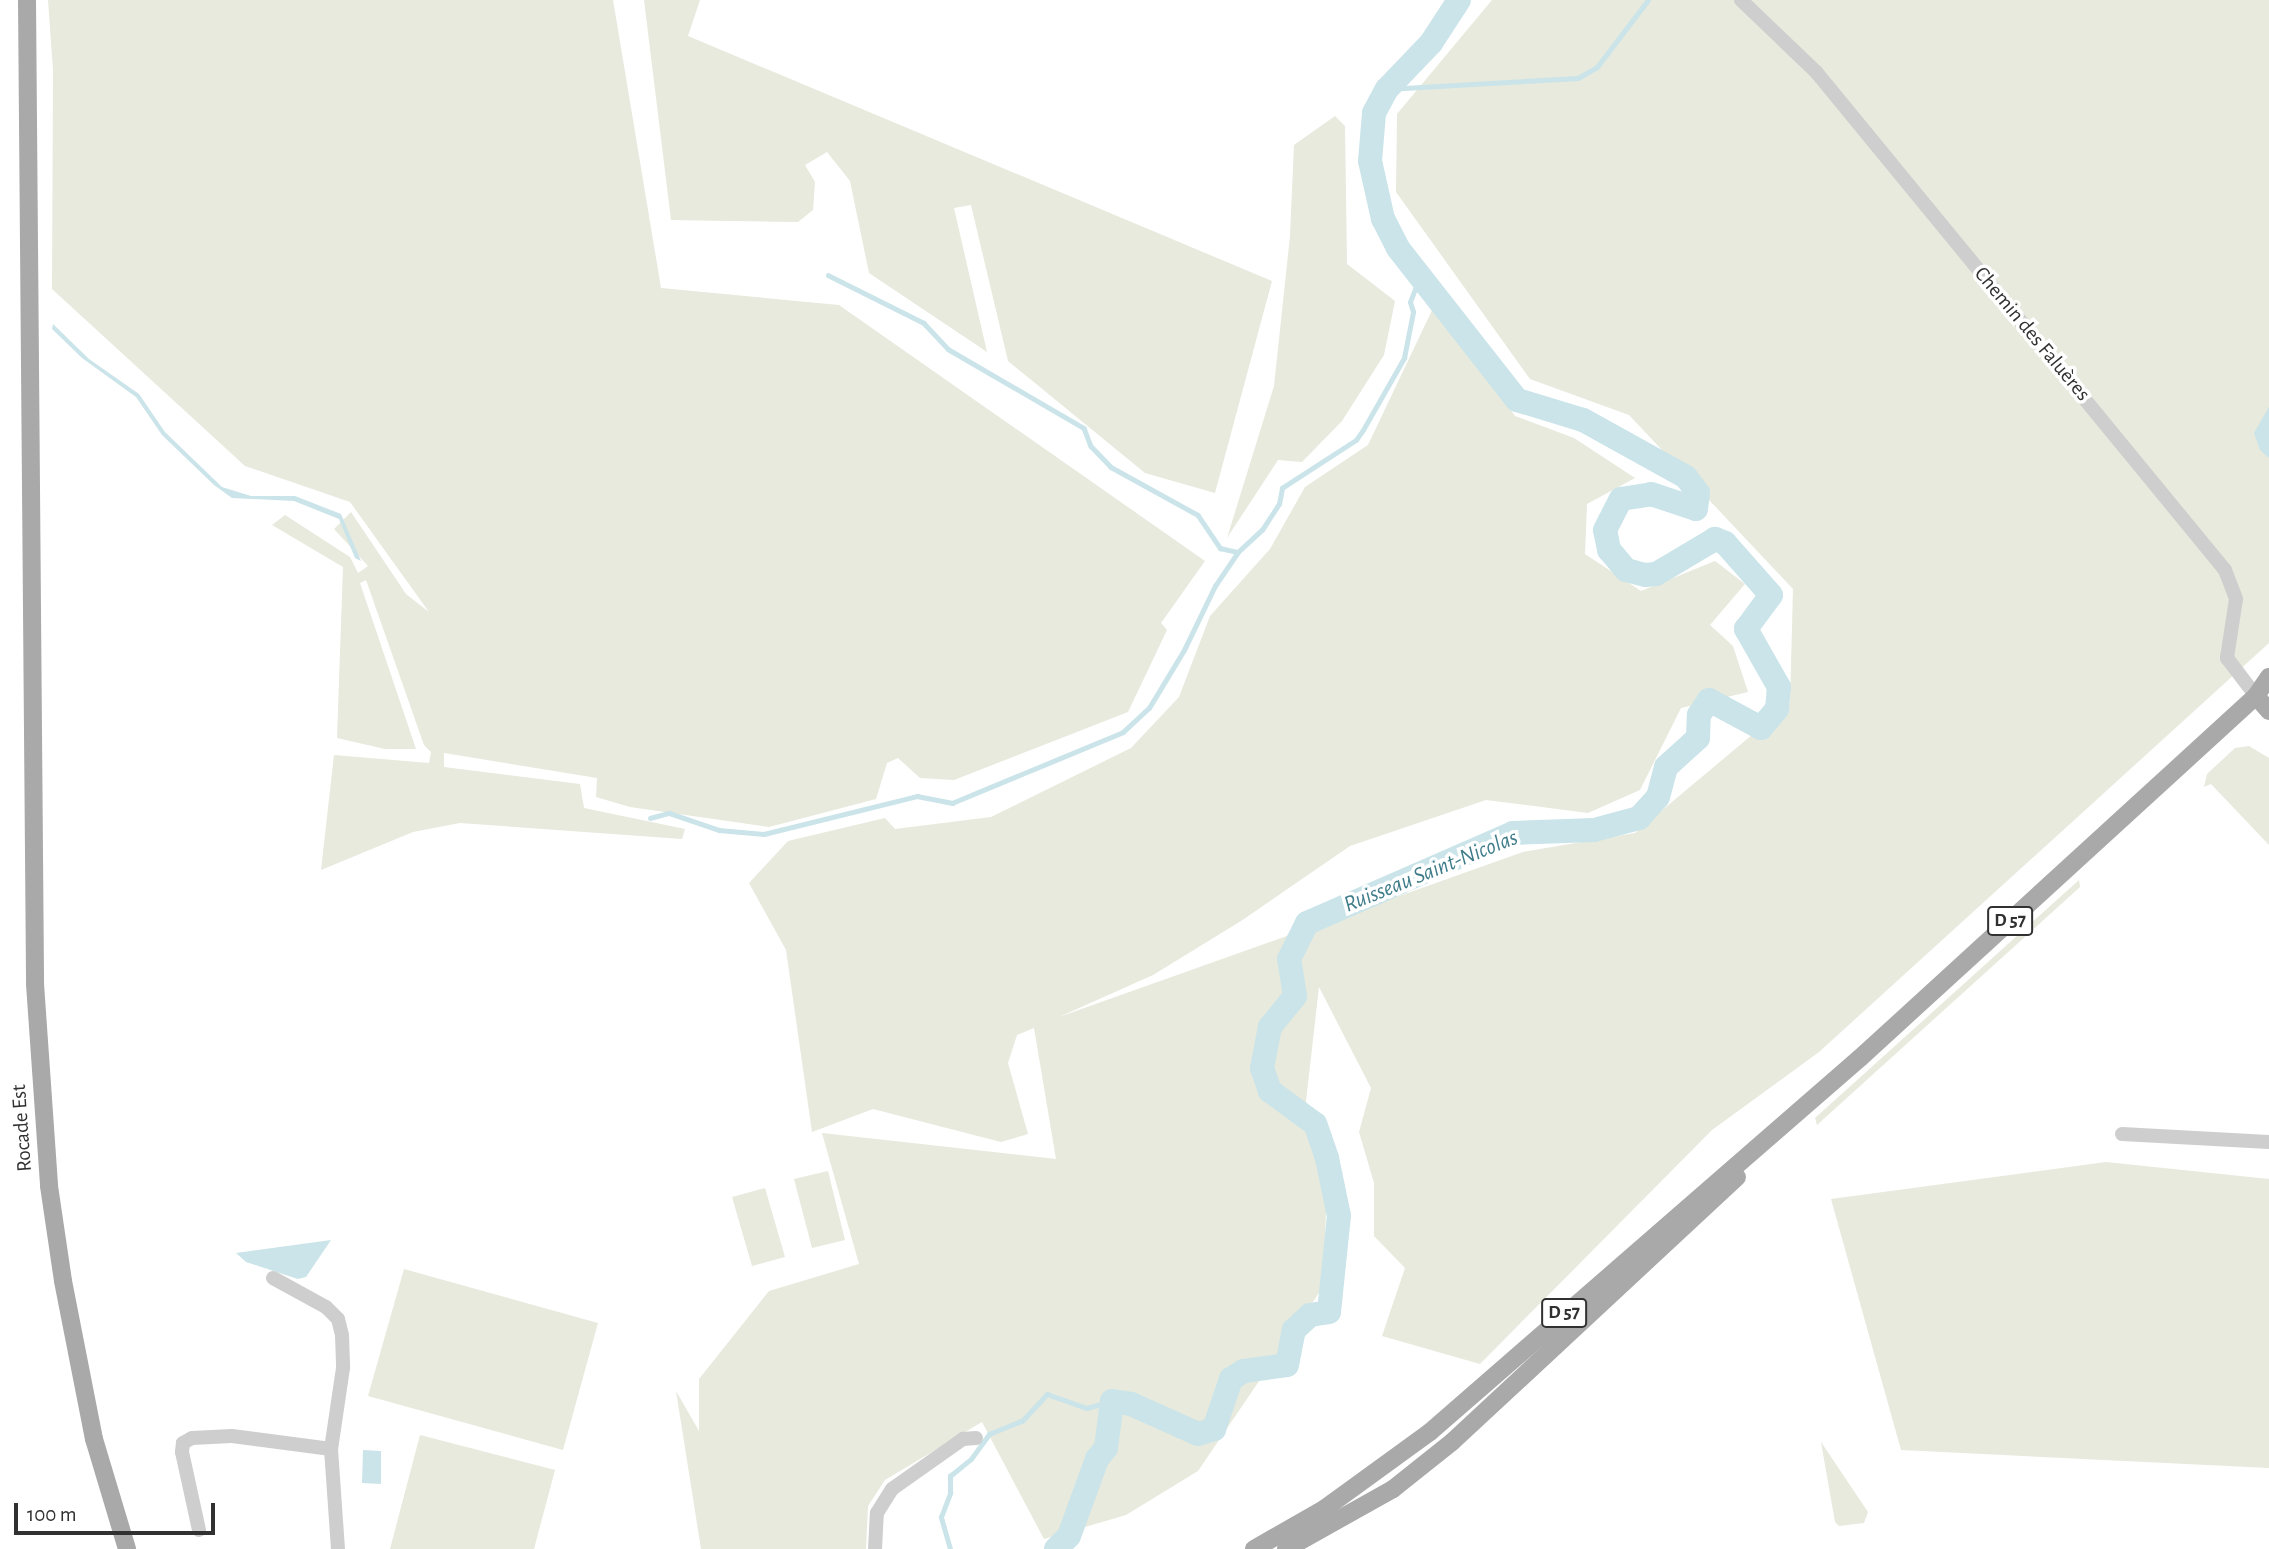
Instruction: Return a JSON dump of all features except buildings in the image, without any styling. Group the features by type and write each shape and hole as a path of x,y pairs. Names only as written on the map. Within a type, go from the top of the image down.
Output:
{"main road":[{"name":"Rocade Est","path":"27,0 35,984 49,1186 63,1282 94,1439 124,1543"},
{"name":"D 57","path":"1254,1549 1324,1509 1430,1432 1860,1058 2262,693 2269,677"},
{"path":"2262,693 2269,711"},
{"name":"D 57","path":"1286,1549 1393,1489 1452,1442 1658,1254 1860,1058"}],"street":[{"name":"Chemin des Faluères","path":"1741,0 1817,73 2225,570 2236,599 2227,658 2262,693"},
{"path":"2122,1134 2269,1142"},
{"path":"273,1278 307,1293 338,1320 343,1368 331,1449 338,1549"},
{"path":"199,1530 182,1452 183,1443 192,1438 232,1436 331,1449"},
{"path":"875,1549 877,1513 892,1489 963,1439 976,1438"}],"shaded area":[{"path":"48,0 613,0 661,288 839,305 1205,561 1161,623 1167,630 1128,712 954,780 920,778 898,758 887,763 876,799 769,827 630,807 596,797 597,778 444,753 444,767 580,784 584,808 685,829 682,839 460,823 413,832 321,870 334,755 429,763 431,752 424,745 366,580 360,583 416,749 385,749 337,738 343,567 272,525 285,515 350,557 358,573 368,566 334,529 351,512 406,594 429,612 350,502 245,466 52,289 53,70"},
{"path":"644,0 700,0 688,36 1272,281 1215,493 1145,473 1008,361 971,205 954,208 987,352 869,273 850,181 827,152 805,165 815,182 813,210 798,222 671,220"},
{"path":"1492,0 2269,0 2269,643 1819,1052 1712,1130 1480,1364 1382,1336 1405,1268 1374,1236 1374,1183 1359,1132 1371,1088 1319,987 1306,1101 1327,1188 1323,1287 1198,1471 1126,1515 1044,1539 982,1422 885,1480 868,1506 866,1549 701,1549 676,1391 699,1431 699,1379 769,1291 859,1264 822,1133 1056,1159 1034,1028 1017,1035 1008,1063 1028,1134 1001,1142 873,1109 812,1132 786,950 749,883 788,841 885,818 895,829 991,817 1131,748 1179,697 1210,616 1270,549 1305,487 1368,445 1434,306 1515,416 1574,438 1635,478 1587,504 1585,554 1641,591 1715,561 1745,584 1710,625 1733,646 1748,692 1681,708 1640,790 1588,813 1486,800 1350,846 1241,921 1153,975 1059,1017 1523,852 1635,833 1790,703 1793,589 1629,415 1530,379 1396,192 1397,114"},
{"path":"1335,116 1345,126 1347,264 1395,301 1384,355 1342,421 1302,462 1278,460 1227,538 1274,386 1290,236 1294,145"},
{"path":"2249,746 2269,758 2269,845 2211,784 2204,787 2207,774 2235,748"},
{"path":"2079,880 2080,887 1817,1125 1815,1118"},
{"path":"2106,1162 2269,1179 2269,1468 1901,1450 1831,1199"},
{"path":"828,1171 845,1240 812,1248 794,1179"},
{"path":"765,1188 785,1257 752,1266 732,1197"},
{"path":"404,1269 598,1323 563,1450 368,1396"},
{"path":"420,1435 555,1470 534,1549 390,1549"},
{"path":"1821,1442 1868,1512 1864,1523 1839,1526 1835,1522"}],"water":[{"path":"53,324 89,359 139,394 165,432 222,487 251,496 295,496 341,514 361,561 355,558 339,519 294,501 232,498 214,485 162,435 136,397 82,358 52,329"},
{"path":"2269,407 2269,458 2260,450 2254,433"},
{"path":"331,1240 306,1277 298,1279 246,1262 236,1253"},
{"path":"363,1450 381,1451 381,1484 362,1483"}],"waterway":[{"name":"Ruisseau Saint-Nicolas","path":"1056,1549 1069,1536 1097,1459 1106,1448 1112,1401 1131,1404 1198,1434 1214,1429 1231,1379 1244,1371 1287,1365 1294,1330 1310,1315 1329,1312 1339,1216 1327,1158 1315,1124 1270,1091 1262,1068 1270,1027 1295,996 1289,959 1307,923 1513,833 1594,830 1639,818 1658,797 1666,767 1698,738 1699,715 1709,700 1761,728 1777,709 1779,687 1746,629 1771,595 1725,543 1715,539 1656,574 1645,575 1626,570 1609,550 1605,530 1621,499 1651,494 1696,509 1698,493 1686,477 1583,420 1517,400 1398,248 1383,219 1370,161 1374,113 1387,89 1431,43 1459,0"},
{"path":"1387,89 1578,78 1597,67 1648,0"},
{"path":"650,818 669,813 719,830 764,834 917,796 952,803 1123,732 1149,708 1184,650 1215,586 1238,552 1262,530 1279,504 1282,488 1356,440 1363,430 1404,358 1413,312 1410,302 1421,273"},
{"path":"828,275 924,323 948,349 1084,428 1091,446 1111,467 1198,515 1220,548 1238,552"},
{"path":"950,1549 941,1517 950,1493 950,1476 971,1459 989,1434 1022,1421 1047,1394 1087,1408 1112,1401"}]}
